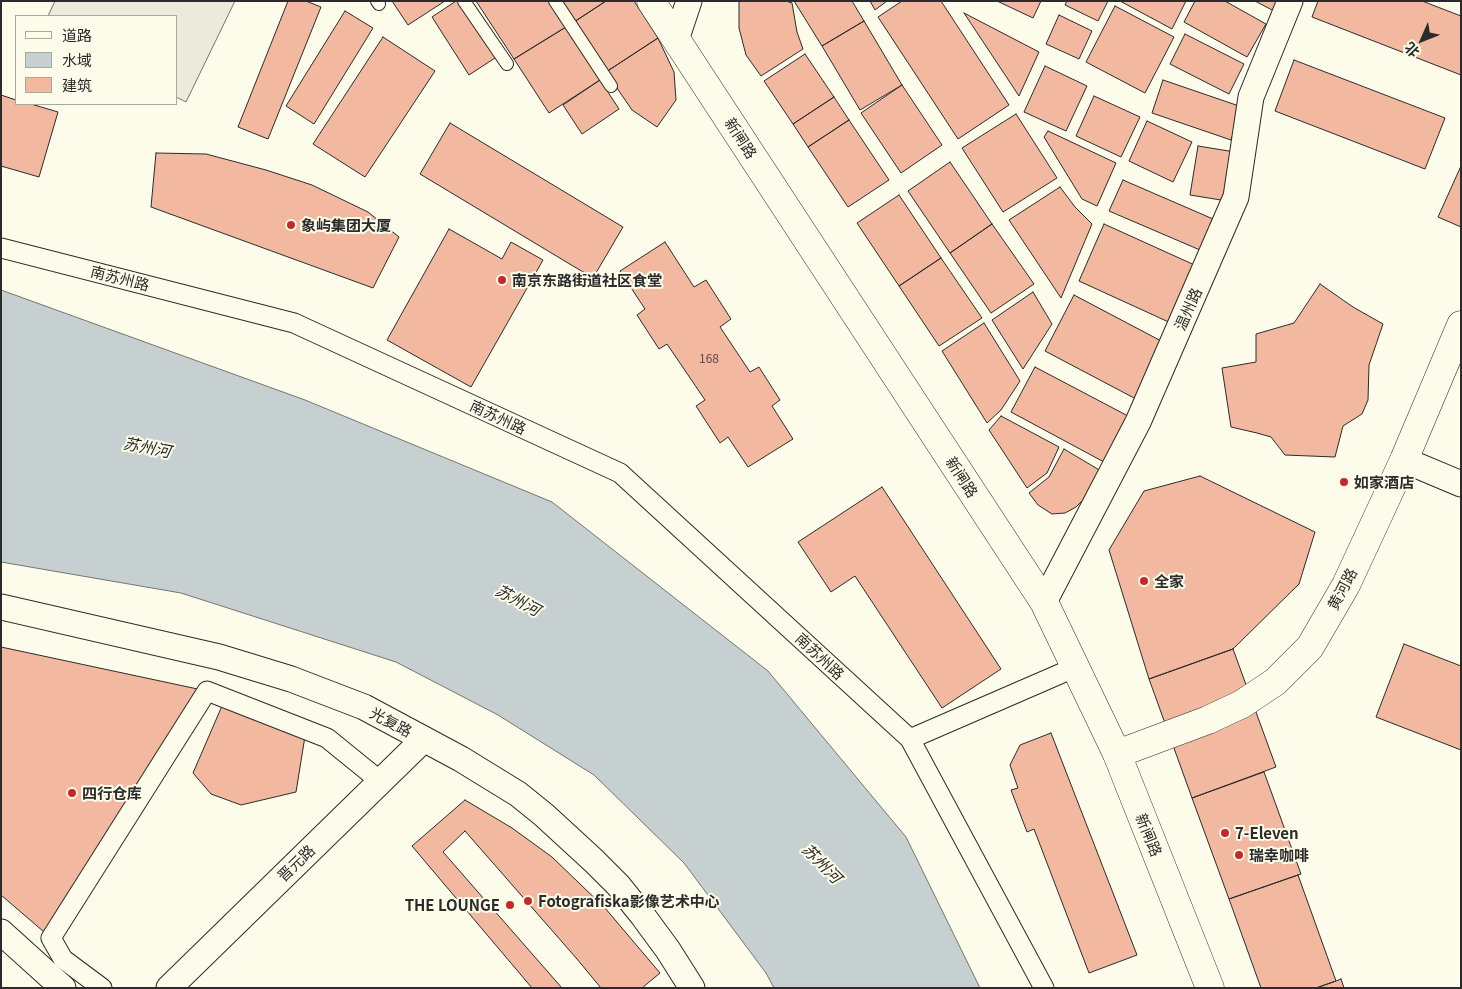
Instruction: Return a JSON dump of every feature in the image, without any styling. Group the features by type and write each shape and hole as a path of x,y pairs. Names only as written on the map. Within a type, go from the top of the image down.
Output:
{"main road":[{"name":"新闸路","path":"651,1 1044,602 1117,754 1210,988"},
{"name":"黄河路","path":"1117,754 1208,720 1242,704 1274,682 1310,647 1346,585 1404,460 1461,325"}],"street":[{"path":"676,40 689,1"},
{"name":"温州路","path":"1044,602 1138,422 1236,198 1251,96 1290,1"},
{"name":"南苏州路","path":"1,248 294,323 620,473 910,739 1044,988"},
{"path":"1404,460 1461,484"},
{"name":"光复路","path":"1,607 209,654 254,667 300,682 364,707 424,739 518,794 570,838 618,885 668,950 692,988"},
{"path":"910,739 1076,667"},
{"path":"102,988 64,959 50,938 208,691 327,738 380,781"},
{"path":"169,988 424,739"},
{"path":"1,932 63,988"}],"lane":[{"path":"464,1 507,64"},
{"path":"555,1 610,86"}],"shaded area":[{"path":"55,1 235,1 186,102 178,98 178,15 48,15"}],"water":[{"name":"苏州河","path":"1,290 305,400 552,502 768,671 906,837 980,988 774,988 766,973 684,863 594,775 498,715 396,662 181,593 1,562"}],"building":[{"path":"288,1 306,1 321,7 268,139 238,127"},
{"path":"392,1 445,1 408,25"},
{"path":"456,1 463,1 498,56 469,75 432,17"},
{"path":"476,1 549,1 566,27 514,59"},
{"path":"560,1 606,1 574,22"},
{"path":"606,1 634,1 658,38 606,72 574,22"},
{"path":"739,1 786,1 792,3 797,32 803,49 761,76 746,55 739,28"},
{"path":"794,1 852,1 864,21 822,46"},
{"path":"870,1 887,1 875,10"},
{"path":"902,1 941,1 1009,105 958,139 878,17"},
{"path":"997,1 1041,1 1033,18"},
{"path":"1067,1 1108,1 1098,21 1065,5"},
{"path":"1120,1 1186,1 1172,29"},
{"path":"1195,1 1225,1 1266,24 1247,57 1184,22"},
{"path":"1255,1 1279,1 1274,11"},
{"path":"1318,1 1422,1 1461,16 1461,75 1312,17"},
{"path":"1115,6 1174,37 1145,93 1086,62"},
{"path":"345,11 373,28 314,124 286,106"},
{"path":"964,13 1039,52 1019,96"},
{"path":"1059,15 1092,31 1079,59 1046,44"},
{"path":"864,21 902,85 860,110 822,46"},
{"path":"566,27 600,80 549,113 514,59"},
{"path":"1185,34 1244,64 1229,94 1170,64"},
{"path":"383,37 435,71 365,177 313,144"},
{"path":"658,38 674,72 676,100 657,127 632,110 606,72"},
{"path":"805,54 834,97 793,124 764,81"},
{"path":"1294,60 1445,118 1425,169 1275,111"},
{"path":"1045,66 1087,86 1066,131 1024,112"},
{"path":"600,80 619,109 582,134 563,105"},
{"path":"1163,80 1242,107 1231,140 1152,113"},
{"path":"902,85 942,145 901,173 861,113"},
{"path":"1,95 15,100 15,105 34,105 58,112 39,177 1,166"},
{"path":"1094,96 1140,117 1121,157 1076,136"},
{"path":"834,97 849,120 808,147 793,124"},
{"path":"1016,114 1057,178 1003,212 962,148"},
{"path":"849,120 889,180 848,207 808,147"},
{"path":"1147,121 1192,142 1173,182 1129,161"},
{"path":"450,123 623,227 593,278 420,174"},
{"path":"1048,131 1116,163 1097,206 1082,199 1044,137"},
{"path":"1198,146 1235,152 1227,201 1190,195"},
{"name":"象屿集团大厦","path":"156,153 206,154 312,185 368,212 399,237 373,288 151,207"},
{"path":"950,162 992,224 950,253 908,191"},
{"path":"1461,166 1461,227 1438,217"},
{"path":"1123,180 1220,222 1207,253 1109,211"},
{"path":"1060,187 1075,207 1092,224 1061,298 1009,220"},
{"path":"899,195 941,258 899,286 857,223"},
{"path":"992,224 1034,284 991,313 950,253"},
{"path":"1104,224 1199,267 1173,324 1079,281"},
{"path":"449,229 502,259 511,242 543,260 471,387 387,340"},
{"path":"665,242 694,287 706,280 731,319 720,327 750,372 759,367 780,400 772,406 793,439 748,467 728,437 720,443 696,406 705,400 667,344 659,349 637,315 645,309 620,271"},
{"path":"941,258 982,318 939,346 899,286"},
{"path":"1320,284 1353,307 1383,324 1369,365 1368,400 1362,414 1343,426 1335,457 1285,455 1271,437 1231,427 1222,368 1256,362 1256,334 1294,323"},
{"path":"1033,292 1052,324 1023,369 992,320"},
{"path":"1074,295 1165,343 1136,399 1045,351"},
{"path":"984,323 1020,381 1001,410 987,423 942,351"},
{"path":"1035,367 1128,416 1104,462 1011,412"},
{"path":"1001,416 1059,447 1047,473 1027,488 989,430"},
{"path":"1064,449 1101,471 1087,496 1076,507 1065,513 1052,514 1038,505 1029,493 1049,477"},
{"path":"1200,476 1315,532 1299,584 1233,649 1149,679 1109,550 1144,491"},
{"path":"882,487 1001,669 942,708 855,576 831,592 798,542"},
{"path":"1404,644 1461,666 1461,750 1376,717"},
{"name":"四行仓库","path":"1,647 207,691 51,938 1,895"},
{"path":"1233,649 1276,767 1192,798 1149,679"},
{"path":"225,699 306,730 296,792 241,805 211,794 193,773"},
{"path":"1051,733 1137,955 1089,973 1034,829 1027,832 1011,790 1018,788 1010,765 1020,745"},
{"path":"1264,772 1301,874 1229,899 1192,798"},
{"name":"Fotografiska影像艺术中心","path":"465,800 512,828 552,857 605,908 660,973 642,988 532,988 412,846"},
{"name":"THE LOUNGE","path":"465,831 601,988 562,988 443,852"},
{"path":"1298,875 1336,981 1316,988 1261,988 1229,899"},
{"path":"1341,979 1344,988 1316,988 1336,981"}],"place":[{"name":"象屿集团大厦","path":"291,225"},
{"name":"南京东路街道社区食堂","path":"502,280"},
{"name":"如家酒店","path":"1344,482"},
{"name":"全家","path":"1144,581"},
{"name":"四行仓库","path":"72,793"},
{"name":"7-Eleven","path":"1225,833"},
{"name":"瑞幸咖啡","path":"1239,855"},
{"name":"Fotografiska影像艺术中心","path":"528,901"},
{"name":"THE LOUNGE","path":"510,905"}]}
